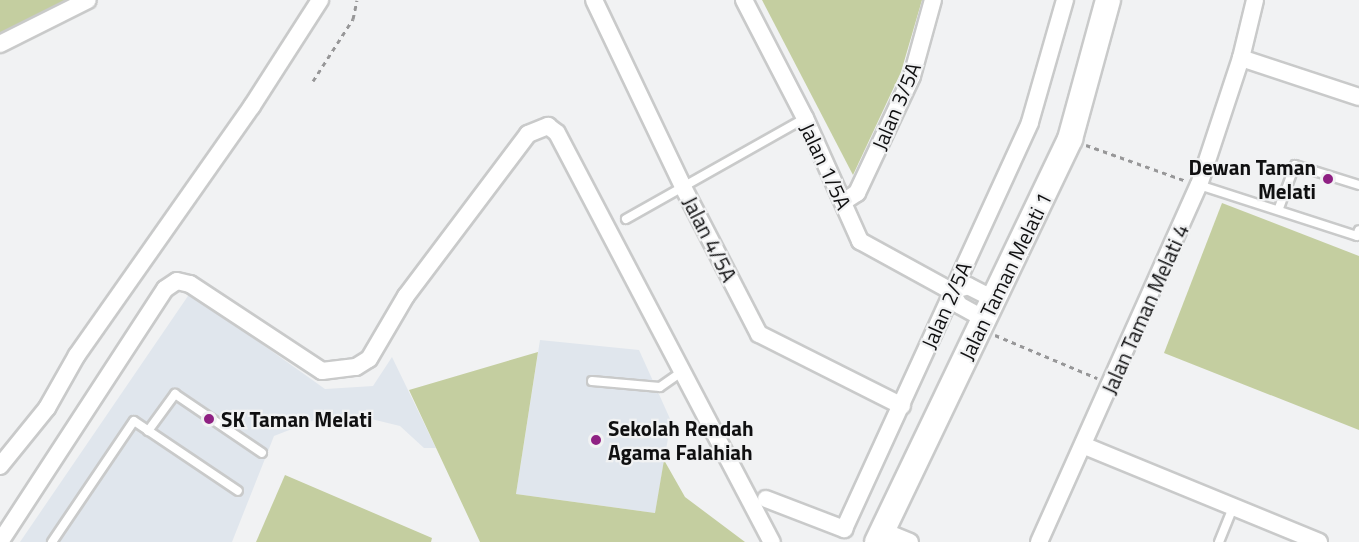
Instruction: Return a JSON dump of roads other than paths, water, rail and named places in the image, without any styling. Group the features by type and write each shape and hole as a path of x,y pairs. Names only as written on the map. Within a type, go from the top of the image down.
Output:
{"street":[{"path":"0,44 87,0"},
{"path":"0,466 46,408 77,355 252,106 320,0"},
{"name":"Jalan 4/5A","path":"594,0 684,189 759,334 902,406"},
{"name":"Jalan 1/5A","path":"744,0 805,118 860,240 951,291 968,286 986,316"},
{"name":"Jalan 3/5A","path":"843,202 857,193 912,76 933,0"},
{"name":"Jalan 2/5A","path":"766,499 844,529 1030,122 1065,0"},
{"name":"Jalan Taman Melati 1","path":"880,536 1070,139 1108,0"},
{"name":"Jalan Taman Melati 4","path":"1039,542 1085,446 1199,185 1241,58 1255,0"},
{"path":"1241,58 1359,97"},
{"path":"0,542 165,289 177,281 190,284 322,370 356,367 369,359 406,296 535,129 548,126 557,133 680,373 772,542"},
{"path":"1085,446 1319,542"},
{"path":"880,536 910,542"}],"lane":[{"path":"626,219 684,189 805,118"},
{"path":"1279,208 1295,165 1359,185"},
{"path":"1199,185 1279,208 1357,236 1359,230"},
{"path":"592,381 660,387 680,373"},
{"path":"148,431 175,394 262,453"},
{"path":"52,542 134,421 238,491"},
{"path":"1219,542 1233,508"}],"place":[{"name":"Dewan Taman Melati","path":"1328,179"},
{"name":"SK Taman Melati","path":"209,419"},
{"name":"Sekolah Rendah Agama Falahiah","path":"596,440"}]}
